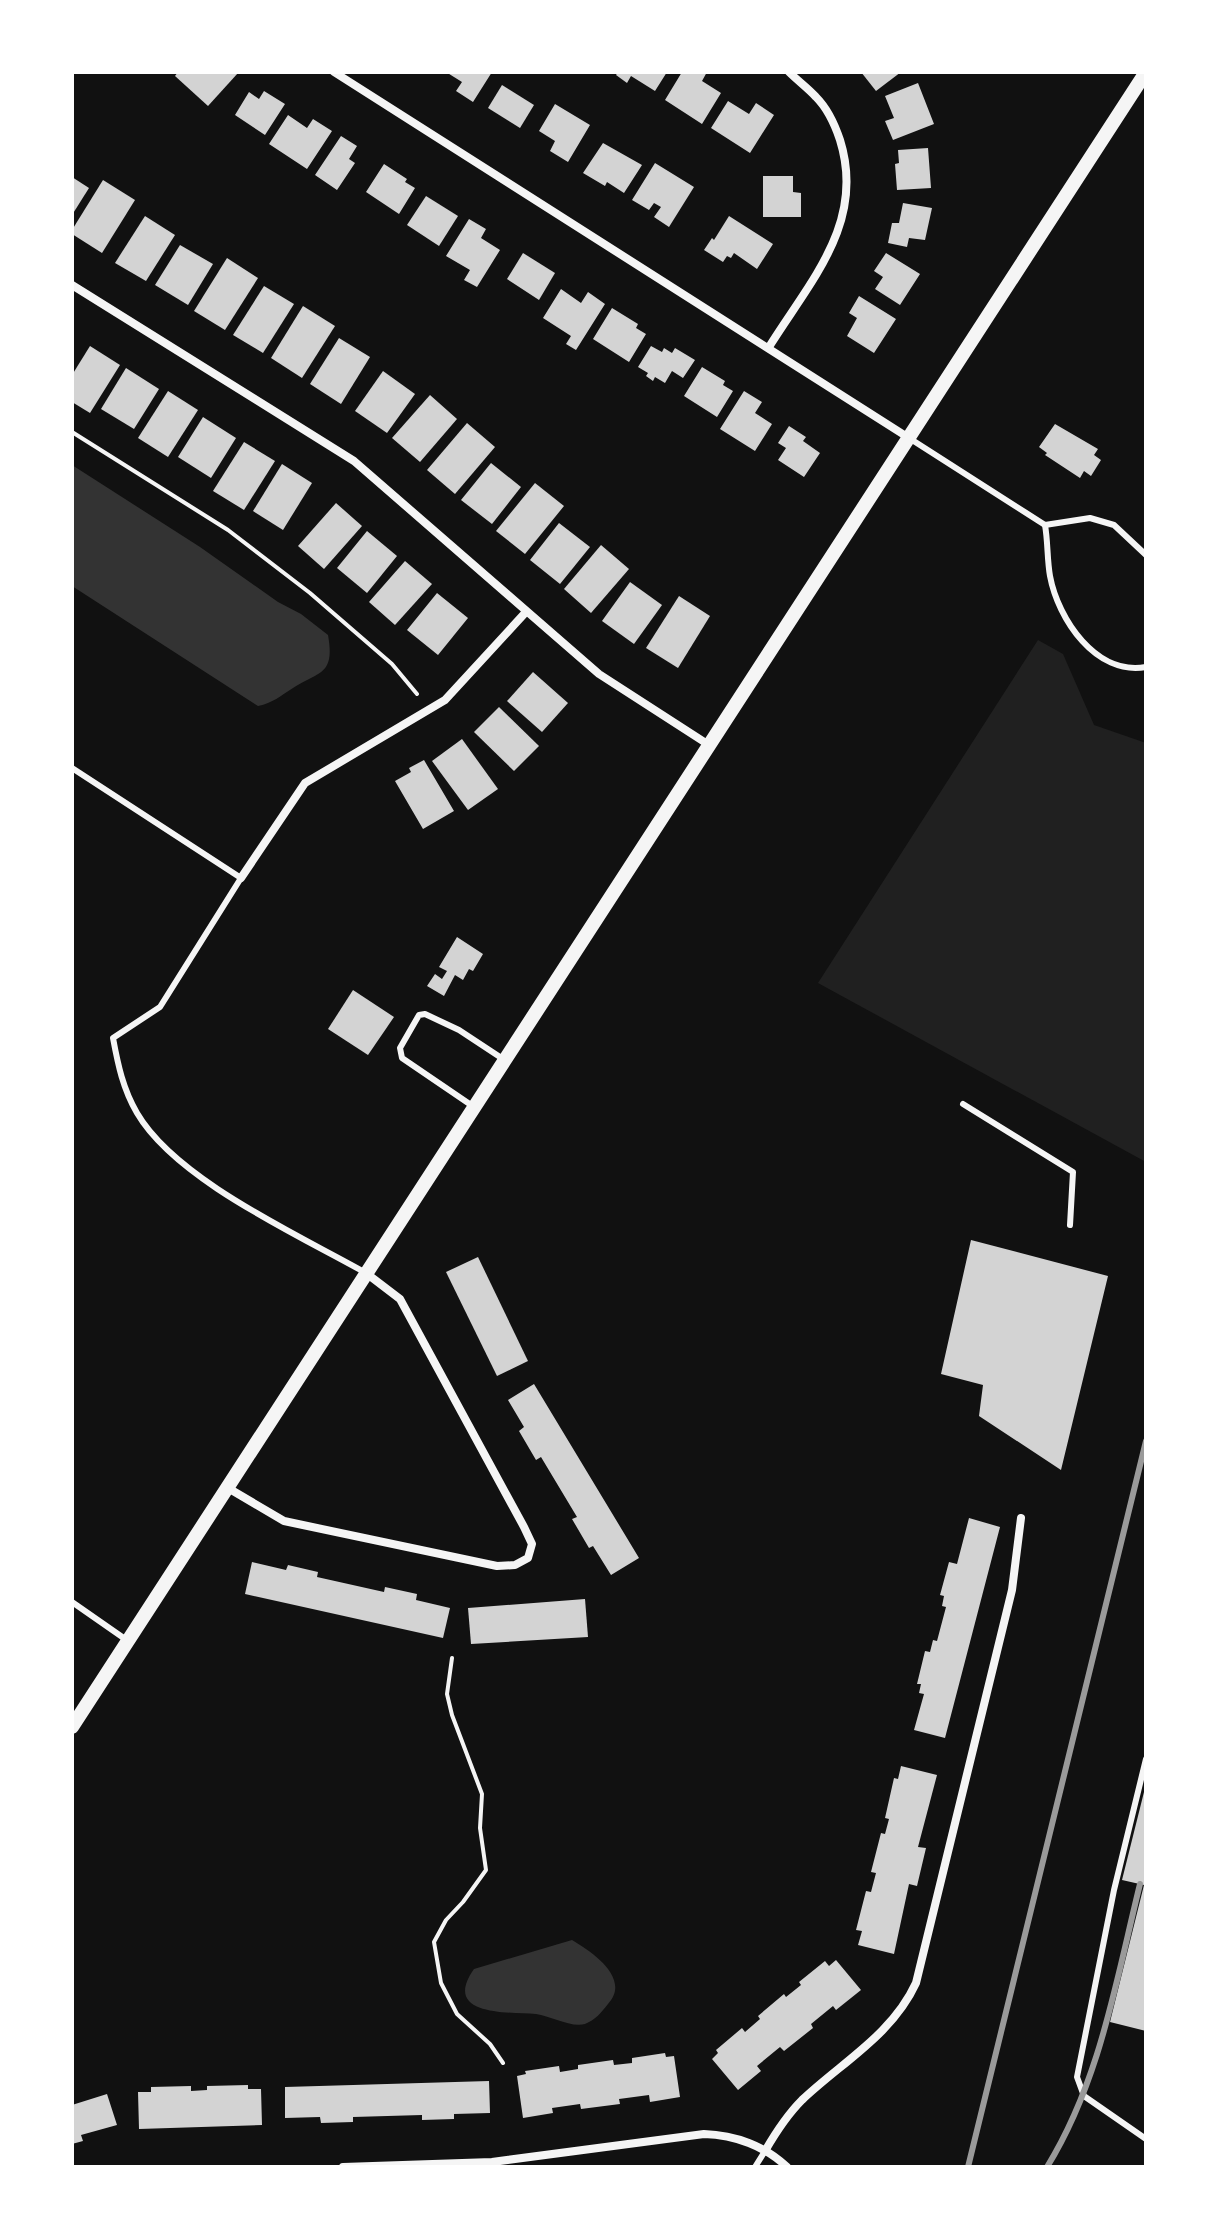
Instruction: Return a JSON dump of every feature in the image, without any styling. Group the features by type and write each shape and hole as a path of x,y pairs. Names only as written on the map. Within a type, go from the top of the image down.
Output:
{"street":[{"path":"334,72 909,438"},
{"path":"769,347 835,242 847,193 844,151 835,126 818,98 789,72"},
{"path":"72,1727 1146,72"},
{"path":"72,285 354,461 525,613 599,674 709,745"},
{"path":"241,878 305,783 445,700 525,613"},
{"path":"228,1488 284,1521 497,1566 515,1565 528,1558 532,1544 524,1527 400,1299 366,1273"},
{"path":"765,2151 785,2119 803,2099 892,2022 916,1983 1012,1590 1021,1518"},
{"path":"343,2167 492,2162 697,2134 722,2135 765,2151 787,2167"}],"lane":[{"path":"909,438 1045,525 1090,518 1114,525 1146,555"},
{"path":"1045,525 1050,577 1065,616 1083,645 1107,661 1131,670 1146,667"},
{"path":"72,768 241,878 160,1007 113,1038 121,1079 138,1115 164,1148 231,1197 366,1273"},
{"path":"474,1107 402,1058 400,1048 419,1015 425,1014 459,1030 505,1060"},
{"path":"963,1104 1073,1172 1070,1225"},
{"path":"72,1602 128,1641"},
{"path":"1146,1759 1114,1890 1077,2077 1084,2096 1146,2139"},
{"path":"755,2167 765,2151"}],"path":[{"path":"72,432 228,530 310,593 392,664 417,694"},
{"path":"452,1658 447,1694 482,1794 480,1828 486,1870 446,1920 434,1942 441,1983 457,2014 490,2044 503,2063"}],"shaded area":[{"path":"72,465 200,547 278,602 301,614 328,635 329,658 323,670 272,701 258,706 72,586"},
{"path":"1038,640 1063,654 1094,725 1146,743 1146,1162 818,983"},
{"path":"572,1940 599,1959 613,1976 615,1985 614,1995 608,2004 589,2022 579,2025 536,2014 495,2011 472,2003 466,1996 466,1984 474,1969"}],"building":[{"path":"178,72 238,73 208,106 175,76"},
{"path":"446,72 492,72 473,102 456,91 462,82"},
{"path":"618,72 667,72 655,91 631,76 627,83 616,75"},
{"path":"682,72 707,72 702,81 721,93 702,124 665,100"},
{"path":"861,72 901,72 876,91"},
{"path":"918,83 934,124 893,140 885,121 894,118 885,96"},
{"path":"502,85 534,105 520,128 488,108"},
{"path":"264,91 285,104 265,135 235,115 249,92 259,99"},
{"path":"728,101 749,114 756,103 774,115 750,153 711,128"},
{"path":"555,104 590,125 568,162 550,151 555,141 539,131"},
{"path":"288,115 307,128 313,119 332,131 307,169 269,144"},
{"path":"341,136 357,146 349,159 355,163 337,190 315,175"},
{"path":"603,143 642,165 624,193 607,182 605,186 583,173"},
{"path":"928,148 931,188 897,190 895,164 899,163 898,150"},
{"path":"655,163 694,187 669,227 654,217 661,207 654,203 649,210 632,200"},
{"path":"384,164 415,188 399,214 366,192"},
{"path":"763,176 793,176 793,192 801,193 801,217 763,217"},
{"path":"72,177 89,188 72,215"},
{"path":"103,180 135,200 102,253 72,234 72,230"},
{"path":"426,196 458,216 439,246 407,225"},
{"path":"903,203 932,208 925,240 909,238 907,247 888,243 892,223 899,223"},
{"path":"145,216 175,235 146,281 115,263"},
{"path":"729,216 773,244 757,269 734,253 723,262 704,250"},
{"path":"469,219 486,229 481,238 500,250 477,287 464,280 470,270 446,256"},
{"path":"180,245 213,264 188,305 155,285"},
{"path":"523,253 555,273 539,300 507,279"},
{"path":"886,253 920,274 900,305 875,289 883,277 874,271"},
{"path":"227,258 258,278 225,330 194,311"},
{"path":"264,286 294,304 263,353 233,335"},
{"path":"561,289 581,303 588,292 605,304 576,350 566,344 571,336 543,318"},
{"path":"859,296 896,319 874,353 847,336 857,318 849,313"},
{"path":"303,306 335,326 302,378 271,358"},
{"path":"612,308 638,324 636,328 646,334 629,362 593,339"},
{"path":"339,338 370,357 341,404 310,384"},
{"path":"90,346 120,365 90,413 72,402 72,375"},
{"path":"651,346 672,353 675,348 695,360 683,378 672,371 665,383 655,377 653,381 646,376 648,373 638,367"},
{"path":"702,367 725,381 723,385 733,391 717,417 684,396"},
{"path":"126,368 159,389 134,429 101,409"},
{"path":"383,371 415,394 387,433 355,411"},
{"path":"168,391 198,410 168,457 138,438"},
{"path":"744,391 762,402 755,413 772,424 755,451 720,429"},
{"path":"430,395 457,419 420,462 392,438"},
{"path":"203,417 236,438 211,478 178,457"},
{"path":"467,423 495,447 455,494 427,470"},
{"path":"1055,424 1098,449 1094,455 1101,460 1091,476 1084,471 1080,478 1045,455 1047,453 1039,447"},
{"path":"789,426 806,437 803,441 820,453 804,477 778,460 786,448 778,443"},
{"path":"244,442 275,461 244,510 213,491"},
{"path":"491,463 521,487 492,524 461,500"},
{"path":"282,464 312,483 283,530 253,511"},
{"path":"535,483 564,506 525,554 496,531"},
{"path":"336,503 362,526 324,569 298,546"},
{"path":"559,523 590,547 560,584 530,560"},
{"path":"367,531 397,556 367,593 337,568"},
{"path":"601,545 629,569 591,613 564,589"},
{"path":"405,561 432,584 395,625 369,602"},
{"path":"630,582 662,605 634,644 602,621"},
{"path":"437,593 468,618 438,655 407,630"},
{"path":"679,596 710,616 678,668 646,648"},
{"path":"533,672 568,703 542,732 507,701"},
{"path":"499,707 539,746 514,771 474,732"},
{"path":"462,739 498,789 468,810 432,761"},
{"path":"424,760 454,811 423,829 395,781"},
{"path":"457,937 483,954 473,971 469,969 463,980 455,975 444,996 427,986 435,974 442,979 447,971 439,967"},
{"path":"353,990 394,1017 368,1055 328,1029"},
{"path":"971,1240 1108,1276 1061,1470 979,1416 983,1385 941,1374"},
{"path":"478,1257 528,1361 497,1376 446,1272"},
{"path":"534,1384 639,1558 611,1575 593,1546 589,1548 572,1519 577,1517 541,1457 536,1460 519,1431 524,1427 508,1400"},
{"path":"969,1518 1000,1527 945,1738 914,1730 924,1694 919,1693 921,1684 917,1684 925,1651 930,1652 933,1640 937,1641 946,1607 942,1606 944,1596 940,1595 949,1562 957,1564"},
{"path":"252,1562 286,1570 288,1565 318,1572 317,1577 384,1592 385,1587 417,1594 416,1600 450,1608 443,1638 245,1594"},
{"path":"585,1599 588,1637 471,1644 468,1608"},
{"path":"901,1766 937,1775 918,1847 926,1848 917,1886 909,1884 894,1954 858,1945 862,1931 856,1930 866,1891 871,1892 876,1873 871,1872 881,1833 885,1834 889,1819 885,1818 894,1778 898,1779"},
{"path":"1145,1788 1146,2031 1110,2022 1144,1885 1122,1880"},
{"path":"836,1960 861,1990 836,2010 833,2006 811,2024 813,2028 784,2051 780,2047 757,2066 761,2071 738,2090 712,2059 718,2053 716,2050 742,2028 745,2032 760,2019 758,2016 784,1994 786,1997 801,1985 799,1982 825,1961 829,1966"},
{"path":"665,2053 666,2057 674,2056 680,2097 650,2102 649,2095 619,2099 620,2104 581,2109 580,2104 552,2108 553,2113 523,2118 517,2076 526,2074 525,2071 559,2066 560,2072 578,2069 578,2065 613,2060 614,2065 632,2063 632,2058"},
{"path":"489,2081 490,2113 454,2114 454,2119 422,2120 422,2115 353,2117 353,2122 321,2123 320,2117 285,2118 285,2087"},
{"path":"248,2085 248,2089 261,2089 262,2125 139,2129 138,2092 151,2092 151,2087 191,2086 191,2091 207,2090 207,2086"},
{"path":"107,2094 117,2125 81,2135 83,2141 72,2144 72,2105"}],"railway":[{"path":"968,2167 1146,1441"},
{"path":"1047,2167 1081,2100 1093,2065 1140,1884"}]}
